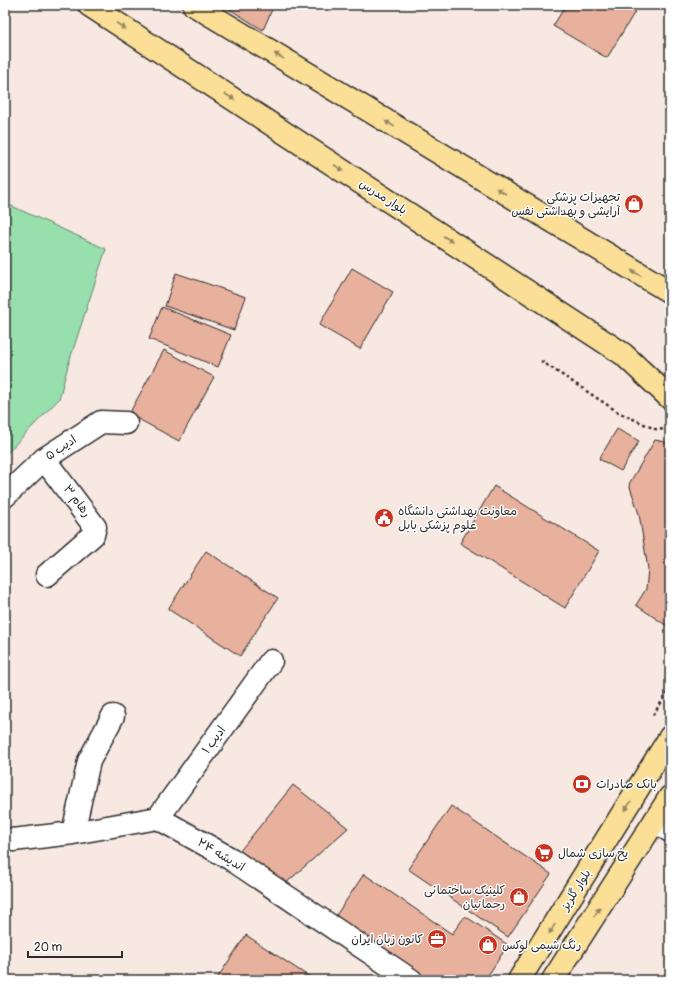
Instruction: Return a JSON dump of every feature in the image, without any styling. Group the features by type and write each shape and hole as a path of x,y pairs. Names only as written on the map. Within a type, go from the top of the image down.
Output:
{"main road":[{"name":"بلوار مدرس","path":"89,5 623,354 670,398"},
{"path":"194,5 670,292"},
{"name":"بلوار گلریز","path":"519,980 670,737"},
{"path":"553,980 662,826 670,797"}],"street":[{"name":"ادیب ۵","path":"5,496 44,459 100,422 126,423"},
{"name":"رهام ۳","path":"44,459 95,527 93,535 47,575"},
{"name":"ادیب ۱","path":"158,818 271,661"},
{"path":"73,833 89,761 113,716"},
{"path":"5,839 13,840 73,833 158,818"},
{"name":"اندیشه ۲۴","path":"158,818 231,860 411,980"}],"path":[{"path":"541,361 618,412 655,429 670,430"}],"green space":[{"path":"5,203 106,249 69,362 59,399 5,455"}],"building":[{"path":"223,5 274,5 263,30"},
{"path":"566,5 639,5 607,58 553,26"},
{"path":"352,268 393,292 360,349 319,325"},
{"path":"176,273 246,297 234,330 165,306"},
{"path":"162,307 231,335 218,367 149,339"},
{"path":"164,350 214,377 179,441 129,414"},
{"path":"617,429 639,441 621,471 599,459"},
{"path":"655,440 670,443 670,628 636,605 646,589 648,569 639,514 629,484"},
{"path":"494,486 599,551 565,608 460,543"},
{"path":"206,551 278,598 240,656 168,609"},
{"path":"293,785 348,828 285,884 239,852"},
{"path":"451,806 551,874 508,937 408,869"},
{"path":"364,874 452,934 465,916 508,945 485,980 429,980 335,917"},
{"path":"670,895 670,909 664,906"},
{"path":"246,935 314,980 216,980"}],"place":[{"name":"تجهیزات پزشکی آرایشی و بهداشتی نفس","path":"634,204"},
{"name":"معاونت بهداشتی دانشگاه علوم پزشکی بابل","path":"384,518"},
{"name":"بانک صادرات","path":"582,784"},
{"name":"یخ سازی شمال","path":"544,853"},
{"name":"کلینیک ساختمانی رحمانیان","path":"519,897"},
{"name":"کانون زبان ایران","path":"437,939"},
{"name":"رنگ شیمی لوکس","path":"488,945"}]}
